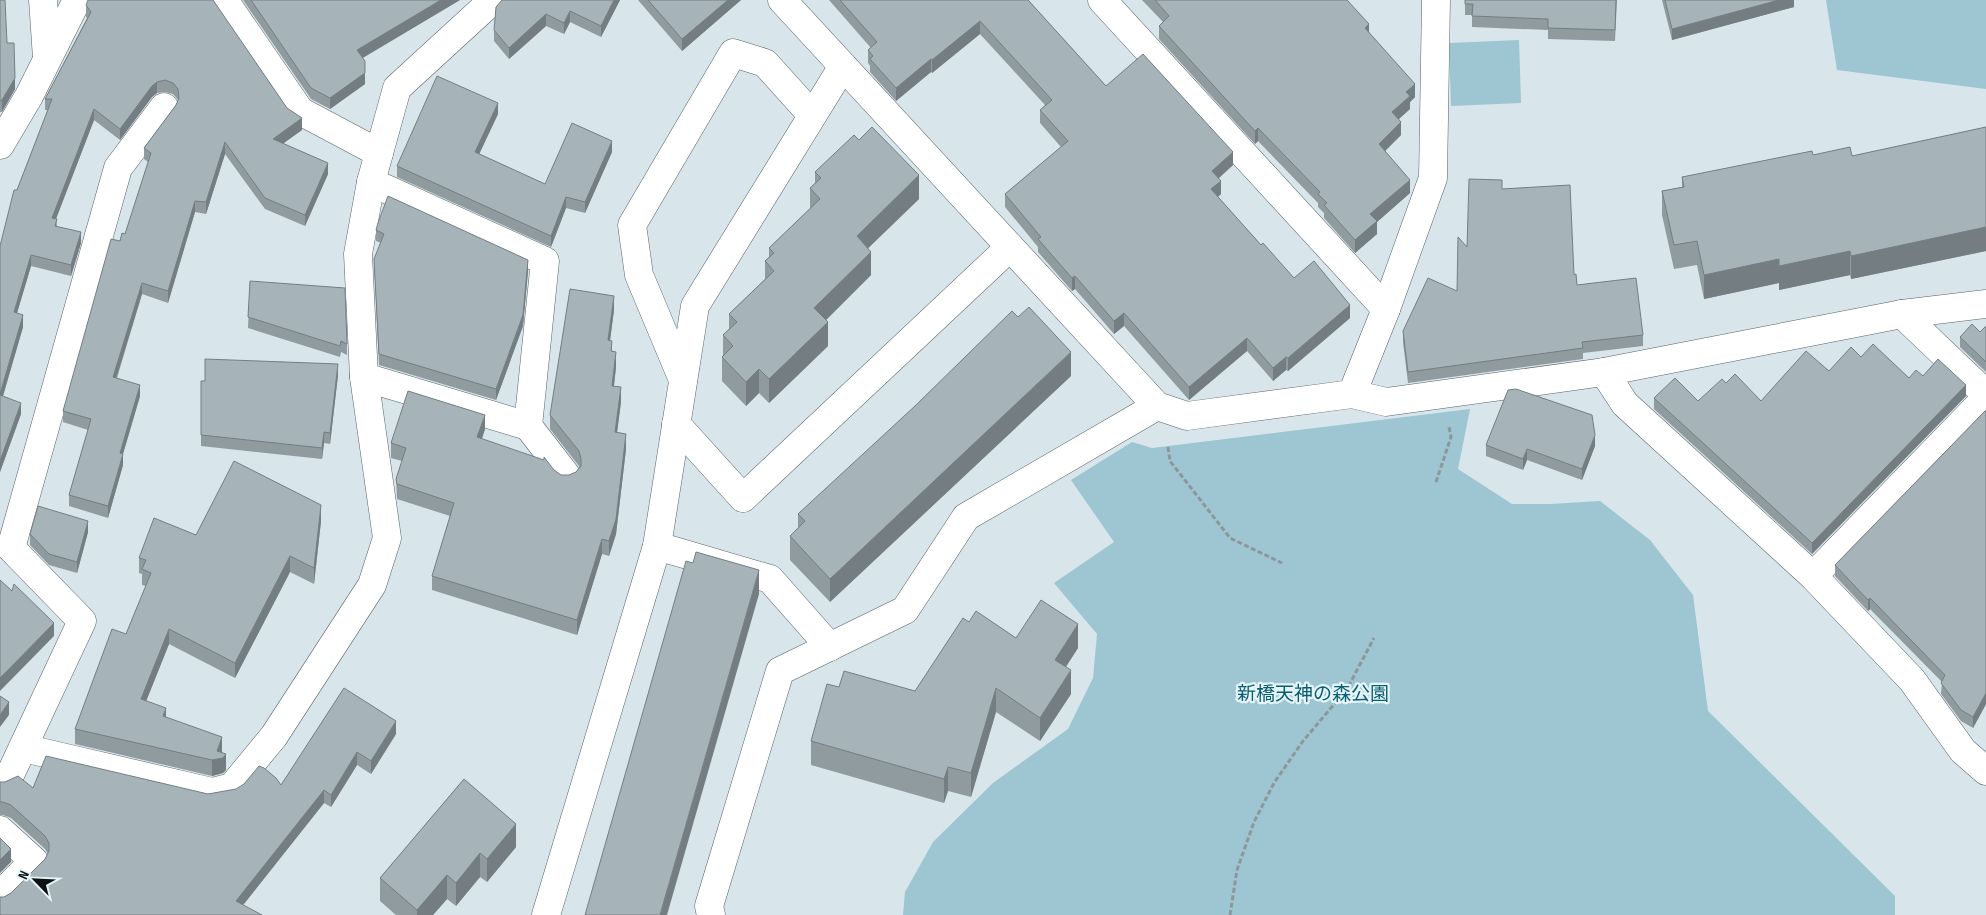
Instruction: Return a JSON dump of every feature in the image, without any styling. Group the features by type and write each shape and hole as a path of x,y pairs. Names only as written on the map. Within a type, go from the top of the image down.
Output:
{"street":[{"path":"43,0 47,59"},
{"path":"0,145 29,96 77,0"},
{"path":"224,0 300,111 379,153"},
{"path":"23,748 212,792 232,787 274,736 372,585 387,538 364,377 358,254 371,182 397,88 492,0"},
{"path":"782,0 1157,406 1187,416 1352,394 1386,402 1444,395 1604,372 1902,314 1986,304"},
{"path":"1102,0 1386,309"},
{"path":"1352,394 1386,309 1432,178 1432,4"},
{"path":"684,380 639,275 632,225 733,53 765,63 812,115"},
{"path":"546,915 657,546 695,306 843,66"},
{"path":"0,780 9,777 82,621 11,548 118,168 164,107"},
{"path":"371,182 545,261 528,426"},
{"path":"676,424 743,498 1010,247"},
{"path":"1902,314 1986,394"},
{"path":"1604,372 1625,404 1813,576 1912,680 1963,751 1986,771"},
{"path":"364,377 528,426 566,475"},
{"path":"1813,576 1986,398"},
{"path":"711,915 709,906 780,671 905,610 966,516 1157,406"},
{"path":"657,546 770,579 830,647"},
{"path":"0,830 34,861 0,895"}],"path":[{"path":"1436,482 1451,437 1444,395"},
{"path":"1157,406 1170,461 1230,538 1282,562"},
{"path":"1230,915 1237,870 1254,822 1274,783 1303,741 1346,689 1374,638"}],"green space":[{"path":"1826,0 1986,0 1986,89 1837,70"},
{"path":"1519,40 1521,103 1451,106 1449,43"},
{"name":"新橋天神の森公園","path":"1470,409 1458,469 1512,504 1600,501 1650,540 1693,595 1708,711 1895,896 1895,915 903,915 905,892 933,842 993,783 1068,729 1093,678 1097,634 1054,583 1114,542 1071,480 1132,442 1152,448"}],"building":[{"path":"0,0 5,0 7,43 14,43 15,78 0,101"},
{"path":"88,0 213,0 287,108 302,118 273,139 328,163 305,215 265,198 225,142 206,202 195,201 168,291 142,283 113,377 140,385 120,453 123,454 108,506 69,495 91,419 63,411 111,239 120,241 122,233 125,234 151,153 144,148 176,105 179,98 178,89 173,83 165,80 157,82 152,86 120,129 94,109 52,218 57,219 55,226 81,232 71,265 31,255 14,312 23,315 0,394 0,246 14,190 17,190 52,99 45,99 91,12 86,5"},
{"path":"251,0 441,0 357,50 365,61 365,73 330,98 311,88"},
{"path":"502,0 614,0 601,26 570,11 564,23 546,14 509,48 494,30 496,7"},
{"path":"648,0 728,0 682,39"},
{"path":"840,0 1028,0 1106,86 1143,54 1233,152 1212,171 1221,181 1211,189 1261,245 1263,243 1294,278 1314,261 1350,305 1288,358 1286,357 1273,368 1247,338 1189,387 1124,313 1114,321 1075,276 1072,278 1038,239 1041,237 1005,194 1068,141 1040,110 1052,100 980,21 896,88 870,59 873,56 868,50 877,42"},
{"path":"1155,0 1347,0 1369,24 1365,28 1415,84 1406,92 1410,96 1392,112 1401,122 1379,144 1410,180 1370,214 1377,221 1355,240 1324,205 1327,203 1318,194 1320,192 1258,128 1255,131 1159,26 1169,16"},
{"path":"1465,0 1616,0 1615,30 1548,28 1548,19 1472,16 1473,4 1465,4"},
{"path":"1665,0 1779,0 1672,29"},
{"path":"437,76 498,103 475,152 545,184 572,123 612,141 585,202 566,197 551,236 397,166"},
{"path":"872,127 919,175 857,236 871,252 814,308 828,322 769,379 759,369 746,382 722,357 733,346 723,335 737,322 729,314 774,271 765,261 774,253 769,248 820,199 810,188 821,178 815,172 854,135 859,140"},
{"path":"1986,127 1986,227 1851,256 1850,251 1779,266 1779,259 1704,275 1697,241 1674,245 1662,191 1684,187 1682,177 1812,151 1813,155 1850,147 1852,156"},
{"path":"1469,179 1502,180 1502,189 1570,185 1574,275 1576,274 1577,285 1636,278 1643,335 1582,342 1583,348 1408,372 1403,331 1428,278 1457,291 1458,237 1467,247"},
{"path":"388,196 528,260 523,315 496,389 379,354 374,259 384,234 376,230"},
{"path":"250,281 345,288 347,344 341,341 340,346 248,317"},
{"path":"570,289 614,296 608,340 612,341 611,351 616,352 612,386 621,387 615,432 626,434 616,519 609,541 602,539 577,620 432,576 454,503 397,484 396,479 406,448 391,443 408,391 485,415 477,437 544,460 544,457 554,470 561,475 569,475 576,472 581,466 579,451 550,415"},
{"path":"1029,307 1071,352 830,579 790,536 805,521 798,514 915,406 1012,311 1018,317"},
{"path":"1972,324 1980,332 1986,326 1986,362 1960,337"},
{"path":"1873,344 1909,378 1916,370 1923,376 1938,359 1966,385 1812,543 1654,398 1675,378 1698,401 1722,379 1726,383 1735,374 1761,401 1806,351 1829,371 1851,347 1861,357"},
{"path":"205,359 338,364 330,433 324,432 322,448 201,435 201,381 205,381"},
{"path":"1516,389 1592,415 1595,435 1582,469 1527,449 1523,459 1486,445 1508,390"},
{"path":"0,395 21,403 0,461"},
{"path":"1986,410 1986,693 1973,717 1961,710 1941,683 1945,675 1835,565"},
{"path":"234,461 321,505 314,568 290,556 235,663 169,629 141,699 166,708 163,716 222,737 217,751 226,754 223,758 212,760 75,729 112,629 126,634 151,573 142,569 146,560 139,558 154,518 196,535"},
{"path":"38,506 88,521 77,562 49,554 30,534"},
{"path":"696,552 759,570 660,915 585,915 686,561 693,563"},
{"path":"0,580 12,591 14,584 54,623 0,678"},
{"path":"1041,600 1078,624 1055,660 1071,670 1040,718 996,688 971,773 948,767 944,779 811,741 827,684 839,687 844,671 915,691 963,618 969,622 976,611 1016,638"},
{"path":"344,688 396,721 371,761 357,752 331,795 324,790 236,901 262,915 0,915 0,897 11,893 45,859 49,851 49,843 45,836 11,805 0,802 0,782 5,782 18,776 33,788 46,756 208,794 236,789 244,784 259,766 276,778 281,785"},
{"path":"0,696 9,702 0,715"},
{"path":"464,779 516,824 487,859 480,853 456,883 447,875 417,910 380,878"},
{"path":"0,838 11,849 0,860"}]}
